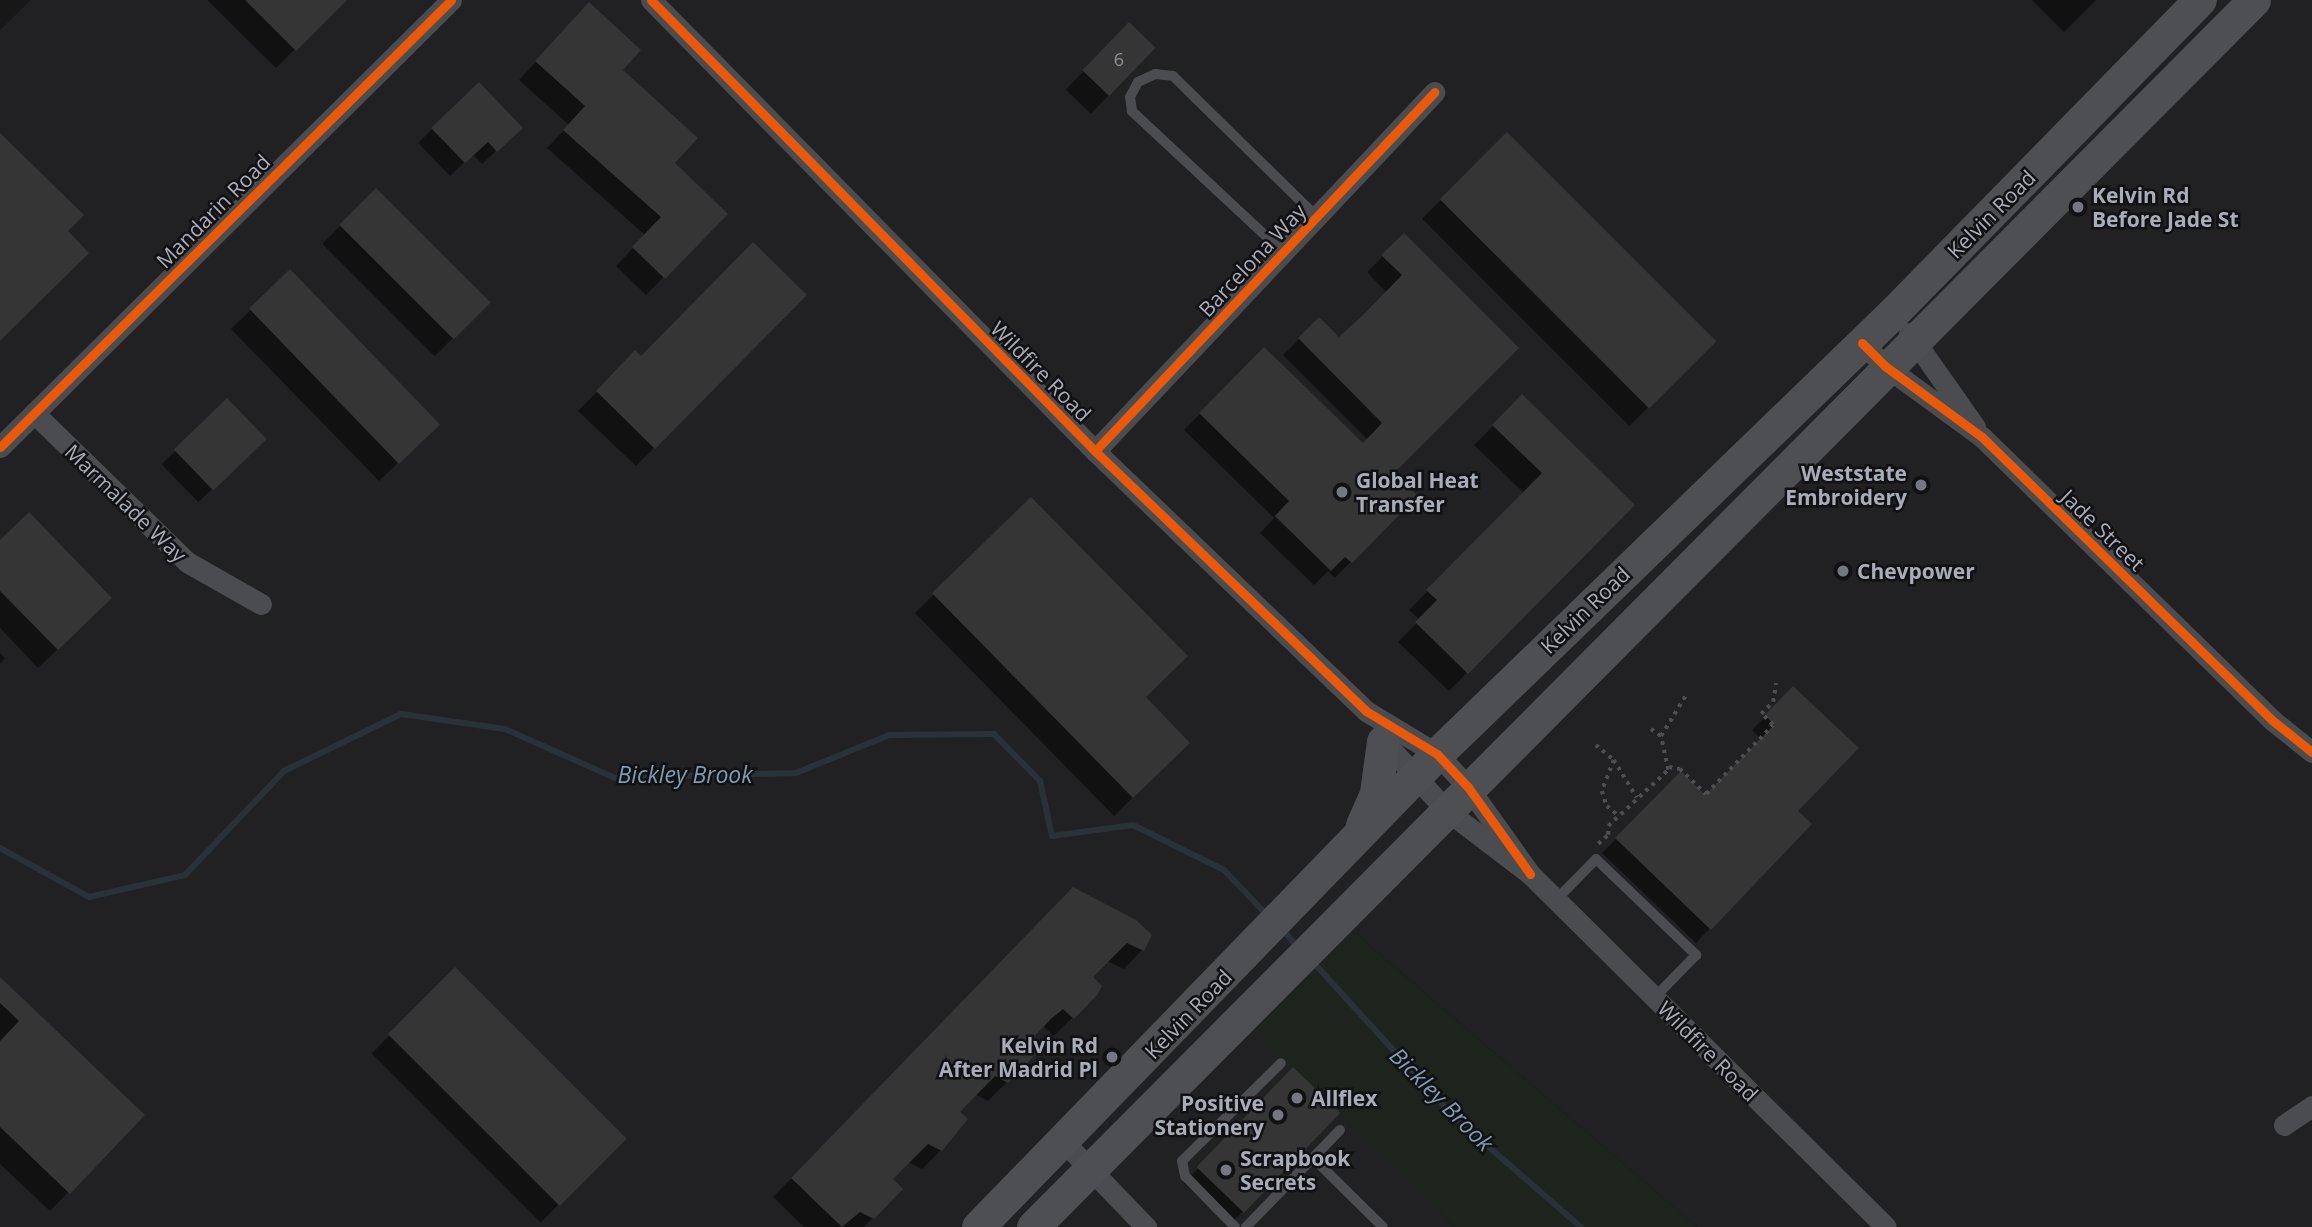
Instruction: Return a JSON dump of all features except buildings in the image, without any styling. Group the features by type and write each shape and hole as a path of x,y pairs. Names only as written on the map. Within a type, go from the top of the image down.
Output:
{"main road":[{"name":"Kelvin Road","path":"1033,1227 1885,366 1903,326 2025,179 2200,0"},
{"name":"Kelvin Road","path":"978,1227 1437,754 1862,343 1903,326 2081,172 2254,0"},
{"path":"2025,179 2038,189 2049,189 2081,172"},
{"path":"1357,837 1376,793 1382,741"}],"street":[{"name":"Mandarin Road","path":"0,447 452,0"},
{"name":"Wildfire Road","path":"651,0 1095,451 1367,711 1437,754 1457,799 1530,874"},
{"name":"Barcelona Way","path":"1095,451 1435,92"},
{"name":"Jade Street","path":"1903,326 1982,437"},
{"name":"Jade Street","path":"1862,343 1885,366 1982,437 2272,720 2312,752"},
{"name":"Marmalade Way","path":"34,413 187,562 261,604"},
{"name":"Wildfire Road","path":"1367,711 1382,741 1414,777 1457,799 1886,1227"},
{"path":"2284,1125 2312,1106"},
{"path":"1063,1141 1089,1172 1146,1227"}],"lane":[{"path":"1283,252 1132,111 1130,97 1138,82 1154,74 1173,76 1317,217"},
{"path":"1556,900 1596,859 1696,955 1654,998"},
{"path":"1235,1227 1185,1176 1182,1161 1281,1063"},
{"path":"1246,1227 1340,1130"},
{"path":"1313,1158 1383,1227"}],"path":[{"path":"1669,767 1680,769 1706,794 1773,724 1761,714 1773,702 1776,683"},
{"path":"1669,767 1661,751 1661,736 1686,695"},
{"path":"1651,729 1661,736"},
{"path":"1596,745 1614,760 1637,798"},
{"path":"1614,760 1602,791 1607,806 1619,816"},
{"path":"1596,859 1597,845 1619,816 1669,767"}],"shaded area":[{"path":"31,0 2312,0 2312,1227 1697,1227 1354,932 1293,1067 1455,1227 0,1227 0,30"},
{"path":"1354,932 1697,1227 1455,1227 1251,1028"}],"waterway":[{"name":"Bickley Brook","path":"0,848 89,897 185,875 284,771 401,714 505,729 615,778 796,773 889,735 994,734 1040,781 1052,836 1133,825 1224,870 1268,916"},
{"name":"Bickley Brook","path":"1281,928 1296,945"},
{"name":"Bickley Brook","path":"1313,962 1452,1115 1581,1227"}],"cycle path":[{"path":"0,447 451,0"},
{"path":"651,0 1095,451 1366,711 1437,754 1468,787 1530,874"},
{"path":"1095,451 1435,92"},
{"path":"1862,343 1885,366 1982,437 2272,720 2312,752"}],"place":[{"name":"Kelvin Rd Before Jade St","path":"2078,207"},
{"name":"Weststate Embroidery","path":"1921,485"},
{"name":"Global Heat Transfer","path":"1342,492"},
{"name":"Chevpower","path":"1843,571"},
{"name":"Kelvin Rd After Madrid Pl","path":"1112,1057"},
{"name":"Allflex","path":"1297,1098"},
{"name":"Positive Stationery","path":"1278,1115"},
{"name":"Scrapbook Secrets","path":"1226,1170"}]}
